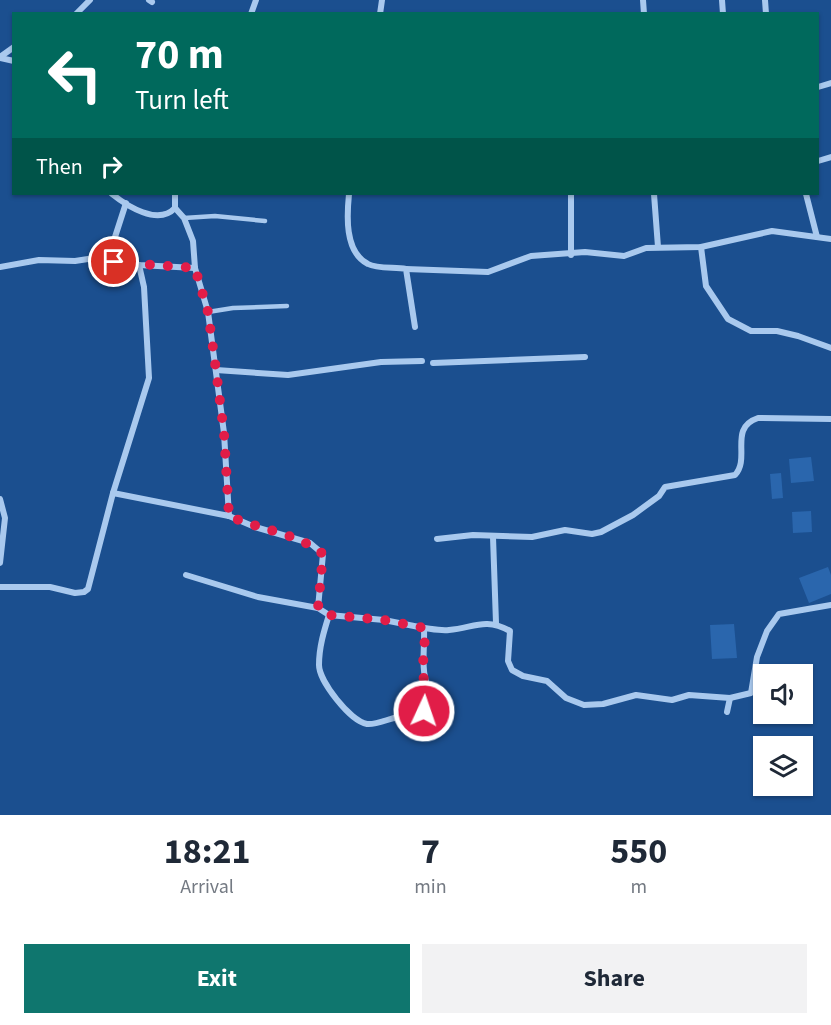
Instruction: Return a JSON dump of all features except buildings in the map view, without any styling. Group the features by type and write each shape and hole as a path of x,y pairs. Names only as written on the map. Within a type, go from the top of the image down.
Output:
{"street":[{"path":"78,12 90,0"},
{"path":"113,195 147,214 169,213 175,208"},
{"path":"175,195 175,208 184,218 193,241 195,268 208,312 224,433 229,516"},
{"path":"349,195 348,232 356,252 367,264 406,269 488,272 531,256 571,255 585,252 624,256 646,248 701,248 772,231 831,239"},
{"path":"571,195 571,255"},
{"path":"654,195 658,247"},
{"path":"806,195 817,237"},
{"path":"114,262 115,237 126,204"},
{"path":"701,248 706,286 728,319 751,331 798,336 831,348"},
{"path":"0,267 30,261 75,261 101,257 114,262 139,266 195,268"},
{"path":"0,587 50,587 84,592 88,589 113,493 149,378 144,287 139,266"},
{"path":"406,269 414,327"},
{"path":"433,363 585,357"},
{"path":"216,370 288,375 381,362 422,361"},
{"path":"437,539 473,535 532,537 565,530 592,534 601,532 633,515 659,496 665,488 735,475 739,469 744,427 748,421 758,418 831,419"},
{"path":"113,493 229,516 255,527 310,543 323,554 318,608"},
{"path":"0,499 5,518 0,545 0,563"},
{"path":"493,537 496,623"},
{"path":"186,575 258,597 318,608 329,615 384,620 448,630 472,624 496,623 510,631 507,661 512,670 523,676 547,681 566,698 579,703 603,704 636,695 672,700 689,695 730,698 751,693 754,682 754,665 767,631 779,614 831,605"},
{"path":"329,615 322,636 319,668 328,686 346,710 365,724 414,715 429,708 432,698 424,681 422,665 425,654 424,628"},
{"path":"727,712 730,698"}],"lane":[{"path":"184,218 215,216 265,221"},
{"path":"208,312 233,308 287,306"}],"route":[{"path":"114,262 139,266 195,268 208,312 216,370 224,433 229,516 255,527 310,543 323,554 318,608 329,615 384,620 424,628 425,654 422,665 424,681 432,698 429,708 424,711"}]}
